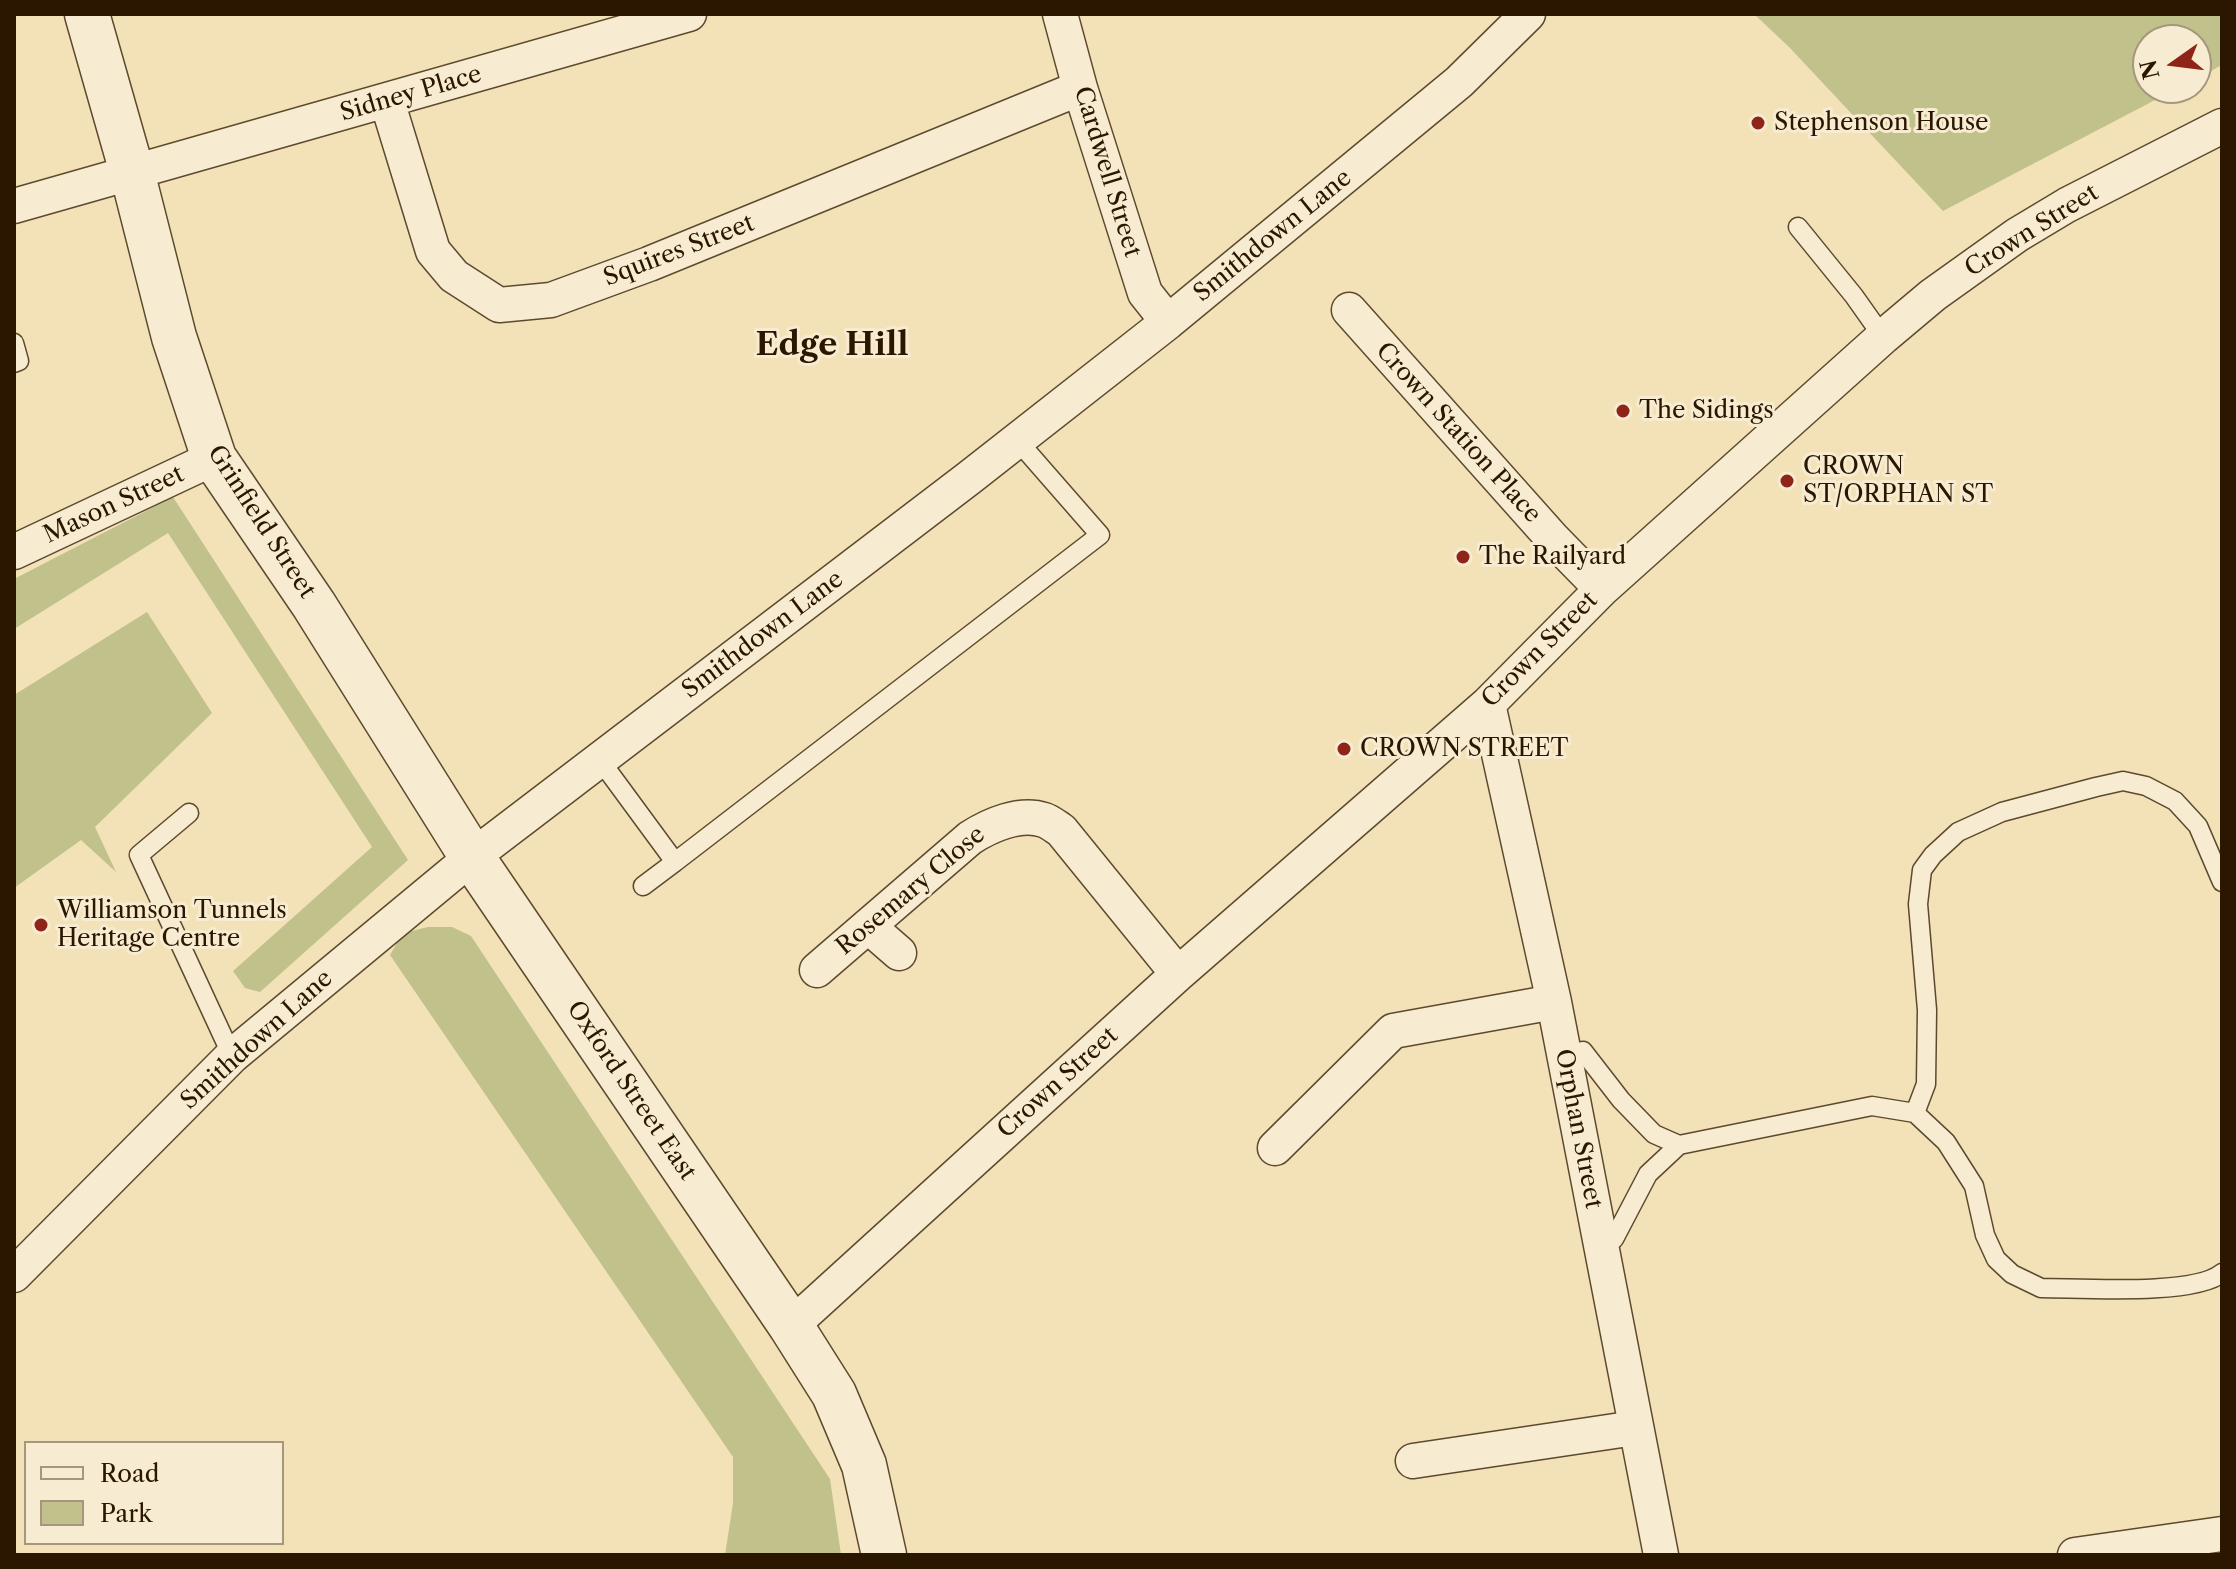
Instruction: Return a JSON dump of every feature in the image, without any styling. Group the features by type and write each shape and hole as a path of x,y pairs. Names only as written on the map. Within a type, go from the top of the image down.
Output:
{"street":[{"name":"Grinfield Street","path":"87,14 174,337 214,458 314,605 472,857"},
{"name":"Sidney Place","path":"14,206 689,14"},
{"name":"Cardwell Street","path":"1060,14 1080,88 1145,293 1168,322"},
{"name":"Smithdown Lane","path":"14,1275 232,1056 472,857 1168,322 1459,82 1528,14"},
{"name":"Squires Street","path":"387,101 433,251 454,276 499,305 551,300 635,269 1080,88"},
{"name":"Crown Street","path":"791,1326 1178,974 1488,704 1602,589 1933,295 2017,235 2067,205 2222,126"},
{"name":"Crown Station Place","path":"1349,310 1554,540 1602,589"},
{"name":"Mason Street","path":"14,552 214,458"},
{"name":"Orphan Street","path":"1488,704 1554,1002 1661,1555"},
{"name":"Rosemary Close","path":"817,970 970,838 991,824 1022,819 1044,820 1061,830 1178,974"},
{"name":"Oxford Street East","path":"472,857 834,1394 864,1465 884,1555"},
{"path":"868,926 899,953"},
{"path":"1275,1148 1393,1031 1554,1002"},
{"path":"1413,1461 1635,1428"},
{"path":"2075,1555 2222,1534"}],"lane":[{"path":"1798,227 1883,337"},
{"path":"14,343 19,361 14,363"},
{"path":"643,886 1100,535 1017,440"},
{"path":"600,760 675,862"},
{"path":"1915,1113 1926,1084 1927,1010 1918,904 1922,870 1958,832 2002,812 2123,781 2146,786 2175,801 2198,826 2222,882"},
{"path":"189,813 139,855 232,1056"},
{"path":"1564,1056 1583,1051 1621,1100 1654,1134 1679,1145"},
{"path":"1600,1244 1614,1239 1648,1174 1679,1145 1872,1106 1915,1113 1946,1142 1974,1186 1985,1235 1996,1259 2012,1274 2041,1288 2187,1287 2214,1280 2222,1273"}],"green space":[{"path":"1754,14 2222,14 2222,65 2212,70 2212,24 2132,24 2132,104 2147,104 1943,211 1789,47"},
{"path":"173,497 408,860 260,992 245,988 233,971 372,847 168,533 14,629 14,579"},
{"path":"147,612 212,713 95,827 116,872 81,840 14,888 14,695"},
{"path":"428,927 452,927 471,936 830,1479 841,1555 725,1555 733,1503 733,1457 390,955 403,933"}],"place":[{"name":"Stephenson House","path":"1758,123"},
{"name":"The Sidings","path":"1623,411"},
{"name":"CROWN ST/ORPHAN ST","path":"1787,481"},
{"name":"The Railyard","path":"1463,557"},
{"name":"CROWN STREET","path":"1344,749"},
{"name":"Williamson Tunnels Heritage Centre","path":"41,925"}],"district":[{"name":"Edge Hill","path":"832,346"}]}
